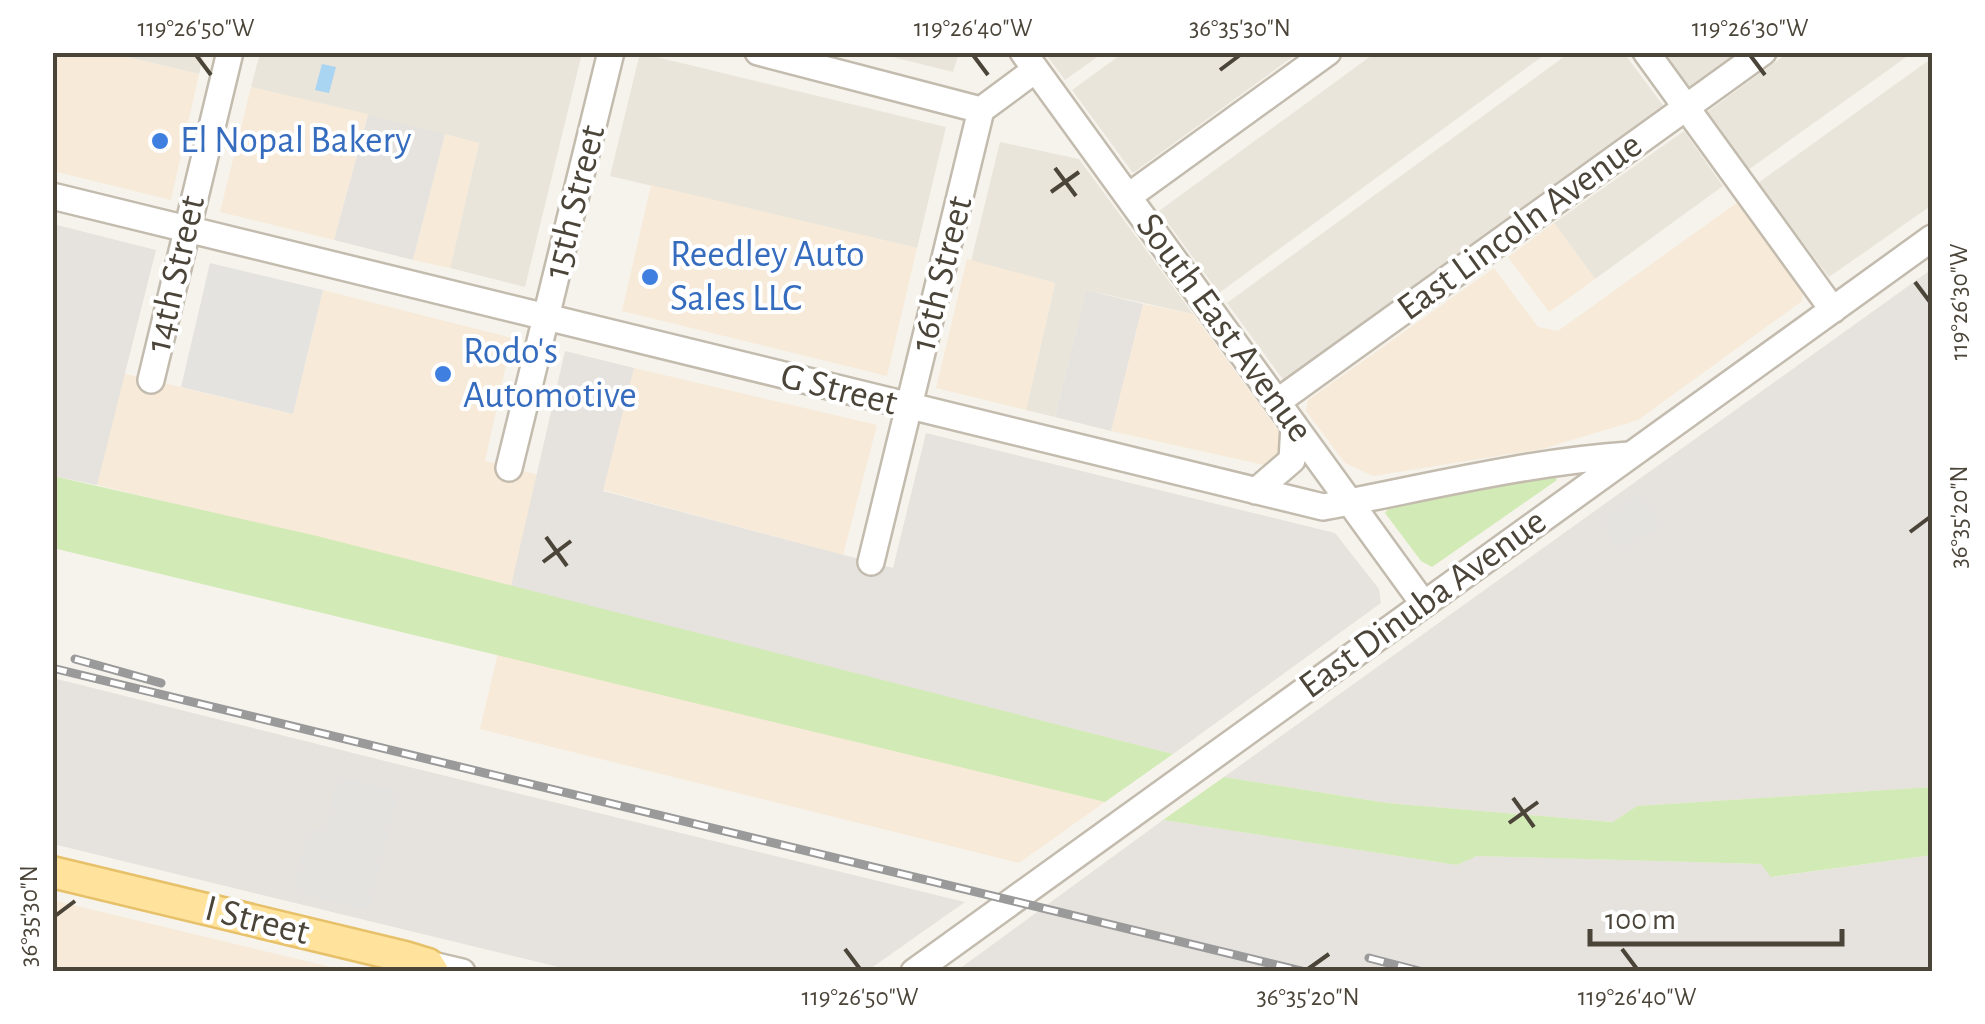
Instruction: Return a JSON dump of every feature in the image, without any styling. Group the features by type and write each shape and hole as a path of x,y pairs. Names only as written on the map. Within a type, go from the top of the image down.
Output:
{"main road":[{"name":"I Street","path":"52,872 389,963 430,968"}],"street":[{"name":"14th Street","path":"151,380 230,52"},
{"name":"15th Street","path":"509,468 611,52"},
{"path":"758,52 981,110 1029,61"},
{"path":"1129,196 1328,52"},
{"path":"1646,52 1832,310"},
{"name":"East Lincoln Avenue","path":"1277,402 1763,52"},
{"name":"South East Avenue","path":"1029,61 1424,603"},
{"name":"16th Street","path":"871,562 981,110"},
{"name":"G Street","path":"52,196 1323,508 1583,458 1629,455"},
{"name":"East Dinuba Avenue","path":"914,972 1932,239"},
{"path":"1256,491 1292,460 1294,426"},
{"name":"I Street","path":"430,968 462,972"}],"shaded area":[{"path":"52,53 110,53 199,74 171,200 53,171"},
{"path":"110,53 204,53 199,74"},
{"path":"260,53 582,53 525,287 450,268 479,143 251,87"},
{"path":"640,53 946,127 917,248 610,176"},
{"path":"876,53 959,53 953,72"},
{"path":"1045,53 1103,53 1065,80"},
{"path":"1123,53 1298,53 1133,173 1072,90"},
{"path":"1375,53 1547,53 1219,293 1159,211"},
{"path":"1569,53 1624,53 1665,108 1287,385 1227,303"},
{"path":"1663,53 1742,53 1690,90"},
{"path":"1788,53 1912,53 1748,170 1707,112"},
{"path":"1932,58 1932,205 1829,277 1758,183"},
{"path":"251,87 368,114 334,240 220,212"},
{"path":"368,115 445,134 413,260 334,240"},
{"path":"1684,131 1723,186 1595,279 1554,223"},
{"path":"445,134 479,143 450,268 413,260"},
{"path":"1000,142 1079,159 1193,314 1086,290 1055,417 1026,410 1055,283 971,261"},
{"path":"651,185 917,248 887,376 622,311"},
{"path":"1738,202 1803,289 1802,301 1638,420 1542,449 1373,476 1345,463 1306,411 1308,400 1494,268 1538,327 1558,331"},
{"path":"1554,223 1595,279 1549,312 1508,257"},
{"path":"53,224 156,250 97,485 53,476"},
{"path":"967,259 1055,283 1026,410 936,388"},
{"path":"210,263 323,290 293,414 181,387"},
{"path":"1932,269 1932,787 1637,806 1614,822 1387,803 1224,777"},
{"path":"323,290 512,338 485,461 539,475 511,586 97,485 122,373 293,414"},
{"path":"1086,290 1143,304 1111,431 1055,417"},
{"path":"1143,304 1193,314 1281,434 1286,444 1273,467 1111,431"},
{"path":"565,351 634,368 603,491 893,568 926,433 1335,533 1379,589 1381,603 1173,754 511,586"},
{"path":"634,368 877,425 843,555 603,490"},
{"path":"1641,491 1664,523 1622,554 1598,521"},
{"path":"498,653 1105,802 1019,863 480,729"},
{"path":"53,678 965,902 867,971 575,971 53,844"},
{"path":"338,776 399,791 370,911 292,892 308,828 324,831"},
{"path":"1163,820 1457,865 1477,856 1761,864 1772,877 1932,855 1932,971 955,972"},
{"path":"52,900 268,952 348,971 53,971"}],"green space":[{"path":"1554,475 1557,480 1432,567 1421,561 1385,513 1392,504"},
{"path":"53,476 317,536 1173,754 1105,802 53,548"},
{"path":"1224,777 1387,803 1613,822 1637,806 1932,787 1932,855 1771,877 1761,864 1477,856 1457,865 1163,820"}],"water":[{"path":"322,64 336,67 329,93 315,90"}],"railway":[{"path":"75,659 161,683"},
{"path":"52,668 1306,972"},
{"path":"1369,958 1423,972"}],"place":[{"name":"El Nopal Bakery","path":"160,141"},
{"name":"Reedley Auto Sales LLC","path":"650,277"},
{"name":"Rodo's Automotive","path":"443,374"}]}
